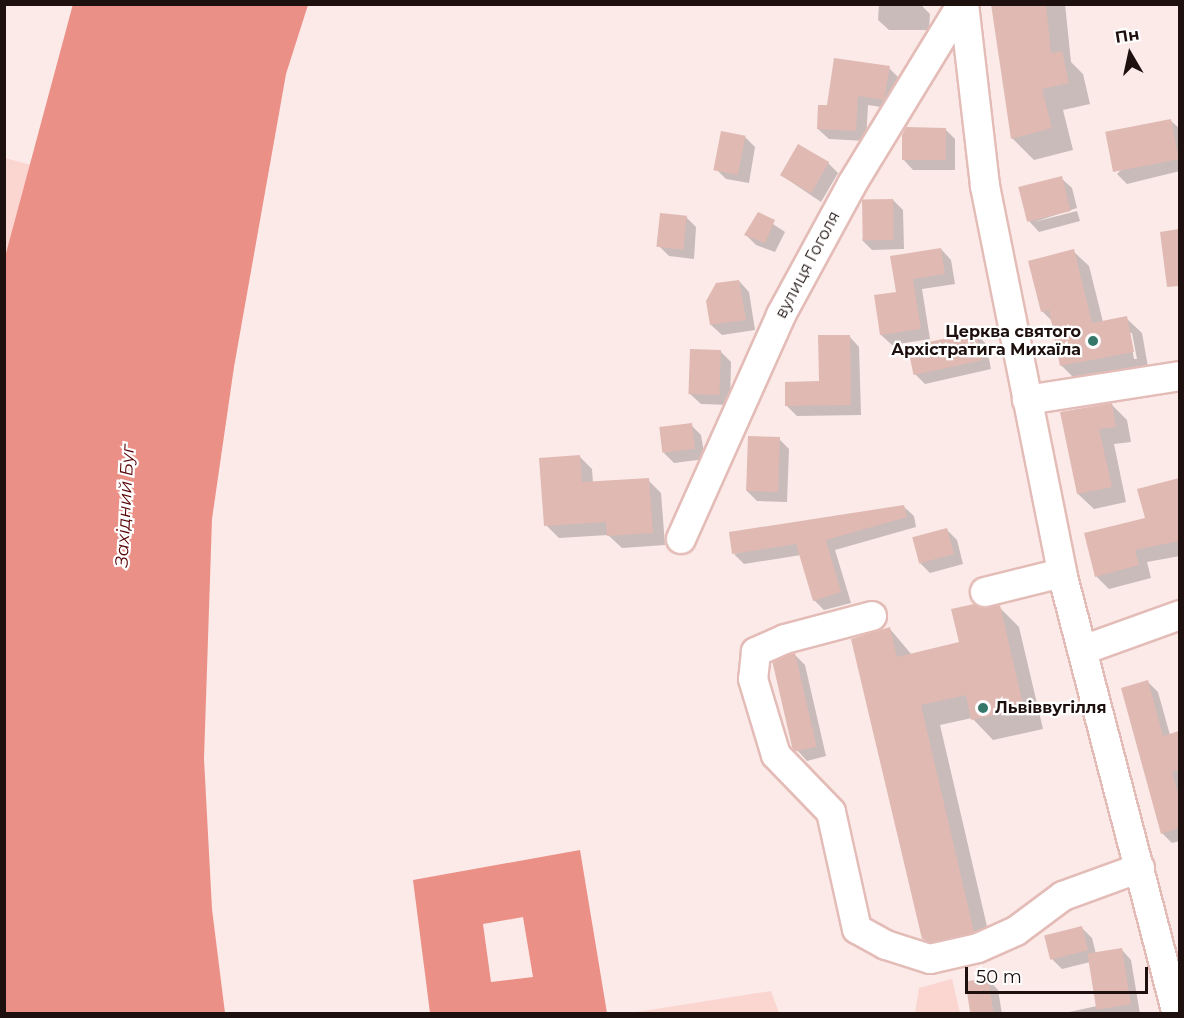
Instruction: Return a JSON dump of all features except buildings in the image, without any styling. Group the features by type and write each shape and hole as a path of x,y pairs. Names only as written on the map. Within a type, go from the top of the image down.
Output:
{"street":[{"path":"963,4 985,186 1062,573 1177,1014"},
{"name":"вулиця Гоголя","path":"681,539 741,397 781,315 852,184 963,4"},
{"path":"1027,400 1179,376"},
{"path":"985,592 1062,573"},
{"path":"1083,650 1179,615"},
{"path":"872,616 785,639 756,652 753,680 776,755 831,812 857,929 886,945 930,959 978,948 1016,931 1063,896 1140,868"}],"shaded area":[{"path":"5,158 42,168 5,352"},
{"path":"952,979 960,1013 915,1013 919,988"},
{"path":"771,991 779,1013 630,1013"}],"water":[{"name":"Західний Буг","path":"73,4 308,5 286,74 234,367 212,519 204,759 212,909 225,1013 5,1013 5,257"},
{"path":"580,850 607,1013 430,1013 413,880","holes":["523,917 533,977 491,982 483,924"]}],"place":[{"name":"Церква святого Архістратига Михаїла","path":"1093,341"},
{"name":"Львіввугілля","path":"983,708"}]}
